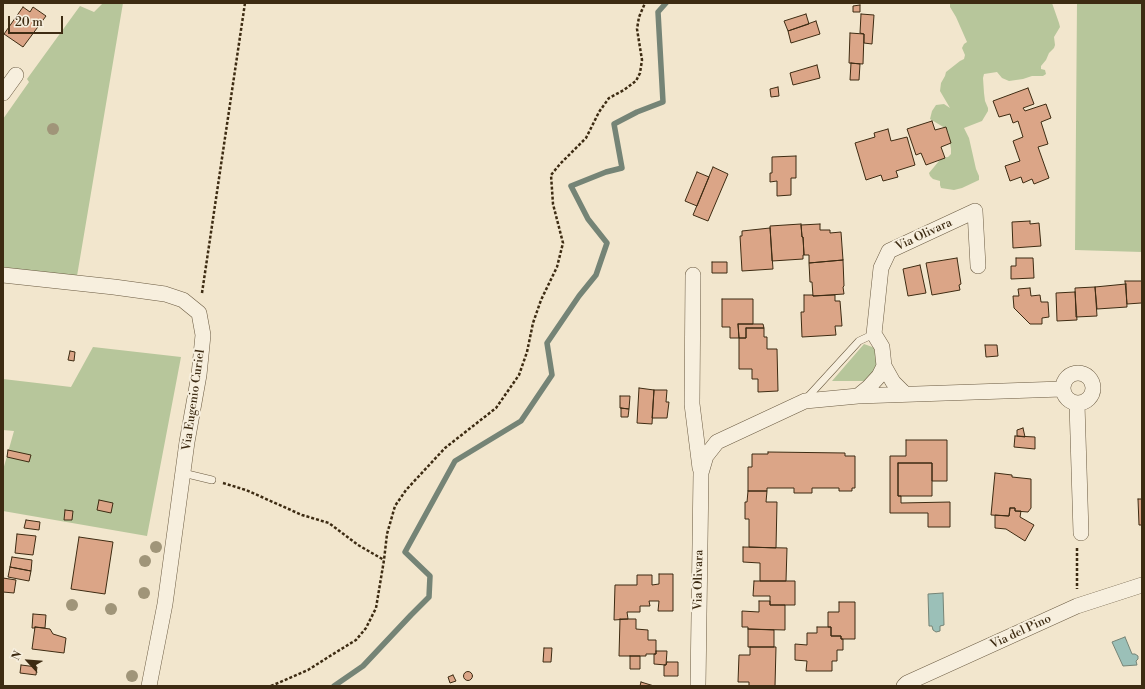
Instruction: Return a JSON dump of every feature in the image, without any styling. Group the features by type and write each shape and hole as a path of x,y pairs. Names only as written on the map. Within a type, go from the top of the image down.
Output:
{"street":[{"path":"3,93 16,75"},
{"name":"Via Olivara","path":"874,334 881,268 889,251 975,211 978,266"},
{"path":"3,275 165,294 183,300 199,313"},
{"name":"Via Olivara","path":"693,275 692,404 701,473 698,686"},
{"name":"Via Eugenio Curiel","path":"149,686 165,604 183,473 199,375 203,335 199,313"},
{"path":"874,334 882,347 884,366 893,382 905,394"},
{"path":"858,396 879,376 884,366"},
{"path":"1077,372 1083,373 1088,377 1092,382 1093,388 1092,394 1088,399 1083,403 1077,404 1070,402 1062,389 1066,378 1077,372"},
{"name":"Via Olivara","path":"701,473 706,456 717,442 805,401 858,396 1062,389"},
{"path":"1077,404 1081,533"},
{"name":"Via del Pino","path":"904,686 907,683 1077,606 1142,585"}],"lane":[{"path":"805,401 859,341 874,334"},
{"path":"183,473 212,480"}],"path":[{"path":"199,313 245,3"},
{"path":"271,686 308,670 356,640 366,628 376,608 387,534 395,506 406,490 445,448 496,408 519,375 527,352 541,300 557,267 563,244 553,204 551,175 586,138 599,112 609,98 624,90 636,81 640,73 642,60 637,29 639,17 645,3"},
{"path":"212,480 246,490 302,515 329,523 358,545 384,560"},
{"path":"1077,606 1077,549 1081,533"}],"green space":[{"path":"103,3 123,3 77,276 3,269 3,119 29,82 27,79 80,6 94,12"},
{"path":"950,3 1052,3 1060,27 1054,37 1054,48 1041,66 1041,69 1045,70 1046,74 1043,76 1032,76 1009,81 1002,78 997,72 984,74 984,93 988,111 982,121 964,128 969,138 979,180 954,190 941,188 940,181 933,179 929,173 942,158 948,157 951,154 948,131 930,119 932,111 936,105 944,104 950,108 940,91 941,83 946,72 964,59 965,55 962,48 967,42 950,7"},
{"path":"1077,3 1142,3 1142,252 1075,250"},
{"path":"864,344 875,348 879,367 864,381 832,381"},
{"path":"93,347 181,357 147,536 3,511 3,470 14,431 3,430 3,379 71,387"}],"water":[{"path":"943,593 944,625 940,626 940,631 936,632 933,630 932,626 929,626 928,594"},
{"path":"1125,637 1132,654 1138,656 1136,661 1137,665 1123,666 1112,642"}],"building":[{"path":"860,5 860,12 853,12 853,6"},
{"path":"23,7 30,12 33,7 46,16 23,47 4,34"},
{"path":"806,14 809,24 788,31 784,21"},
{"path":"861,14 874,15 872,44 864,43 864,34 860,33"},
{"path":"816,21 820,34 791,43 788,31"},
{"path":"850,33 864,34 863,64 849,63"},
{"path":"851,63 860,64 859,80 850,80"},
{"path":"817,65 820,78 793,85 790,73"},
{"path":"778,87 779,96 771,97 770,89"},
{"path":"1028,88 1034,104 1023,108 1025,111 1046,104 1051,118 1041,122 1048,144 1038,147 1049,178 1034,184 1032,179 1023,183 1021,177 1010,181 1005,166 1020,161 1013,141 1023,137 1018,121 1013,123 1010,114 999,117 993,101"},
{"path":"932,121 935,130 946,127 951,143 941,147 945,158 926,165 921,153 916,155 907,129"},
{"path":"888,129 891,141 907,137 915,165 896,171 898,177 883,181 881,175 866,180 855,143 875,137 874,133"},
{"path":"796,156 796,178 791,178 791,195 777,196 777,181 770,182 770,173 772,173 772,157"},
{"path":"713,167 728,174 708,221 693,215"},
{"path":"697,172 709,177 697,206 685,201"},
{"path":"1030,221 1030,224 1039,223 1041,246 1013,248 1012,222"},
{"path":"801,224 803,237 803,259 772,261 770,226"},
{"path":"820,224 820,230 830,230 830,233 841,232 843,260 809,263 809,255 804,255 801,225"},
{"path":"770,228 773,269 742,271 740,236 742,236 742,231"},
{"path":"957,258 961,284 959,285 960,290 932,295 926,263"},
{"path":"1016,258 1033,258 1034,278 1011,279 1011,266 1016,266"},
{"path":"843,260 844,294 813,296 812,282 810,282 809,263"},
{"path":"712,262 727,262 727,273 712,273"},
{"path":"920,265 926,293 908,296 903,269"},
{"path":"1125,281 1142,281 1142,304 1127,304"},
{"path":"1126,284 1127,307 1097,309 1095,287"},
{"path":"1095,287 1097,316 1076,317 1075,288"},
{"path":"1030,288 1031,296 1040,295 1041,302 1048,302 1049,317 1042,318 1042,324 1030,324 1014,308 1013,296 1019,296 1018,289"},
{"path":"1075,292 1077,320 1057,321 1056,293"},
{"path":"804,295 835,295 835,301 840,301 842,326 835,326 836,335 802,337 801,312 804,312"},
{"path":"722,299 753,299 753,324 738,324 739,338 730,338 730,327 722,327"},
{"path":"738,324 763,324 764,328 746,328 746,338 739,338"},
{"path":"746,328 764,328 764,337 767,337 767,349 777,349 778,391 758,392 758,379 752,379 752,369 739,369 739,338 746,338"},
{"path":"985,345 997,345 998,356 986,357"},
{"path":"70,351 75,352 74,361 68,360"},
{"path":"639,388 654,390 652,424 637,423"},
{"path":"654,390 667,390 666,402 669,402 667,418 652,418"},
{"path":"620,396 630,396 629,409 620,408"},
{"path":"621,408 629,409 628,417 621,417"},
{"path":"1023,428 1025,437 1017,436 1017,430"},
{"path":"1015,436 1035,437 1035,449 1014,447"},
{"path":"906,440 947,440 947,481 932,481 932,463 898,463 898,496 901,496 901,503 950,502 950,527 928,527 928,513 890,513 890,456 906,456"},
{"path":"8,450 31,455 29,462 7,457"},
{"path":"768,452 845,453 845,456 855,456 855,488 852,488 852,491 839,491 839,488 812,488 812,493 794,493 794,488 767,488 767,491 748,491 748,467 752,467 752,454 768,454"},
{"path":"898,463 932,463 932,496 898,496"},
{"path":"995,473 1031,479 1031,508 1028,512 1015,511 1015,508 1010,508 1009,516 991,515"},
{"path":"748,491 767,491 766,502 777,502 776,548 749,547 749,519 745,519 745,502 747,502"},
{"path":"1138,499 1142,499 1142,525 1139,525"},
{"path":"99,500 113,503 111,513 97,510"},
{"path":"1010,508 1015,508 1015,511 1021,511 1020,517 1034,525 1025,541 1006,529 995,528 995,515 1009,516"},
{"path":"65,510 73,511 72,520 64,520"},
{"path":"26,520 40,522 39,530 24,528"},
{"path":"17,534 36,536 33,555 15,553"},
{"path":"79,537 113,542 105,594 71,589"},
{"path":"743,547 787,548 786,581 760,581 760,563 743,562"},
{"path":"12,557 32,560 31,571 10,567"},
{"path":"10,567 31,571 29,581 8,577"},
{"path":"659,574 673,574 673,611 658,611 659,601 649,601 650,606 640,606 640,612 627,612 628,619 614,620 615,585 637,585 637,575 652,575 652,585 659,584"},
{"path":"3,578 16,580 14,593 3,592"},
{"path":"754,581 795,581 795,605 770,605 770,596 753,596"},
{"path":"759,601 770,601 770,605 785,605 785,630 748,629 748,627 742,627 742,611 759,612"},
{"path":"839,602 855,602 855,639 841,639 841,636 831,636 831,627 828,627 828,612 839,612"},
{"path":"33,614 46,615 45,628 32,628"},
{"path":"620,619 636,619 636,629 648,630 648,640 656,640 656,654 646,654 646,656 619,656"},
{"path":"35,627 50,629 53,634 66,638 64,653 32,649"},
{"path":"817,627 831,627 831,636 841,636 841,639 843,639 843,650 837,650 837,661 832,661 832,671 806,671 807,661 795,660 795,644 807,645 807,633 817,633"},
{"path":"748,629 774,630 774,647 748,647"},
{"path":"750,647 776,647 775,686 749,686 749,682 738,682 739,655 750,655"},
{"path":"544,648 552,648 551,662 543,662"},
{"path":"656,651 667,651 666,665 654,664 654,654 656,654"},
{"path":"630,656 640,656 640,669 630,669"},
{"path":"667,662 678,662 678,676 664,676 664,665 666,665"},
{"path":"21,665 37,667 36,675 20,673"},
{"path":"466,672 470,672 472,676 470,680 466,680 464,678 464,674"},
{"path":"453,675 456,681 450,683 448,677"},
{"path":"641,682 654,686 640,686"}],"waterway":[{"path":"334,686 363,666 429,597 430,576 405,552 455,461 521,421 552,375 547,343 579,296 596,275 607,243 588,219 571,186 606,172 622,168 614,124 637,112 663,102 658,12 666,3"}]}
